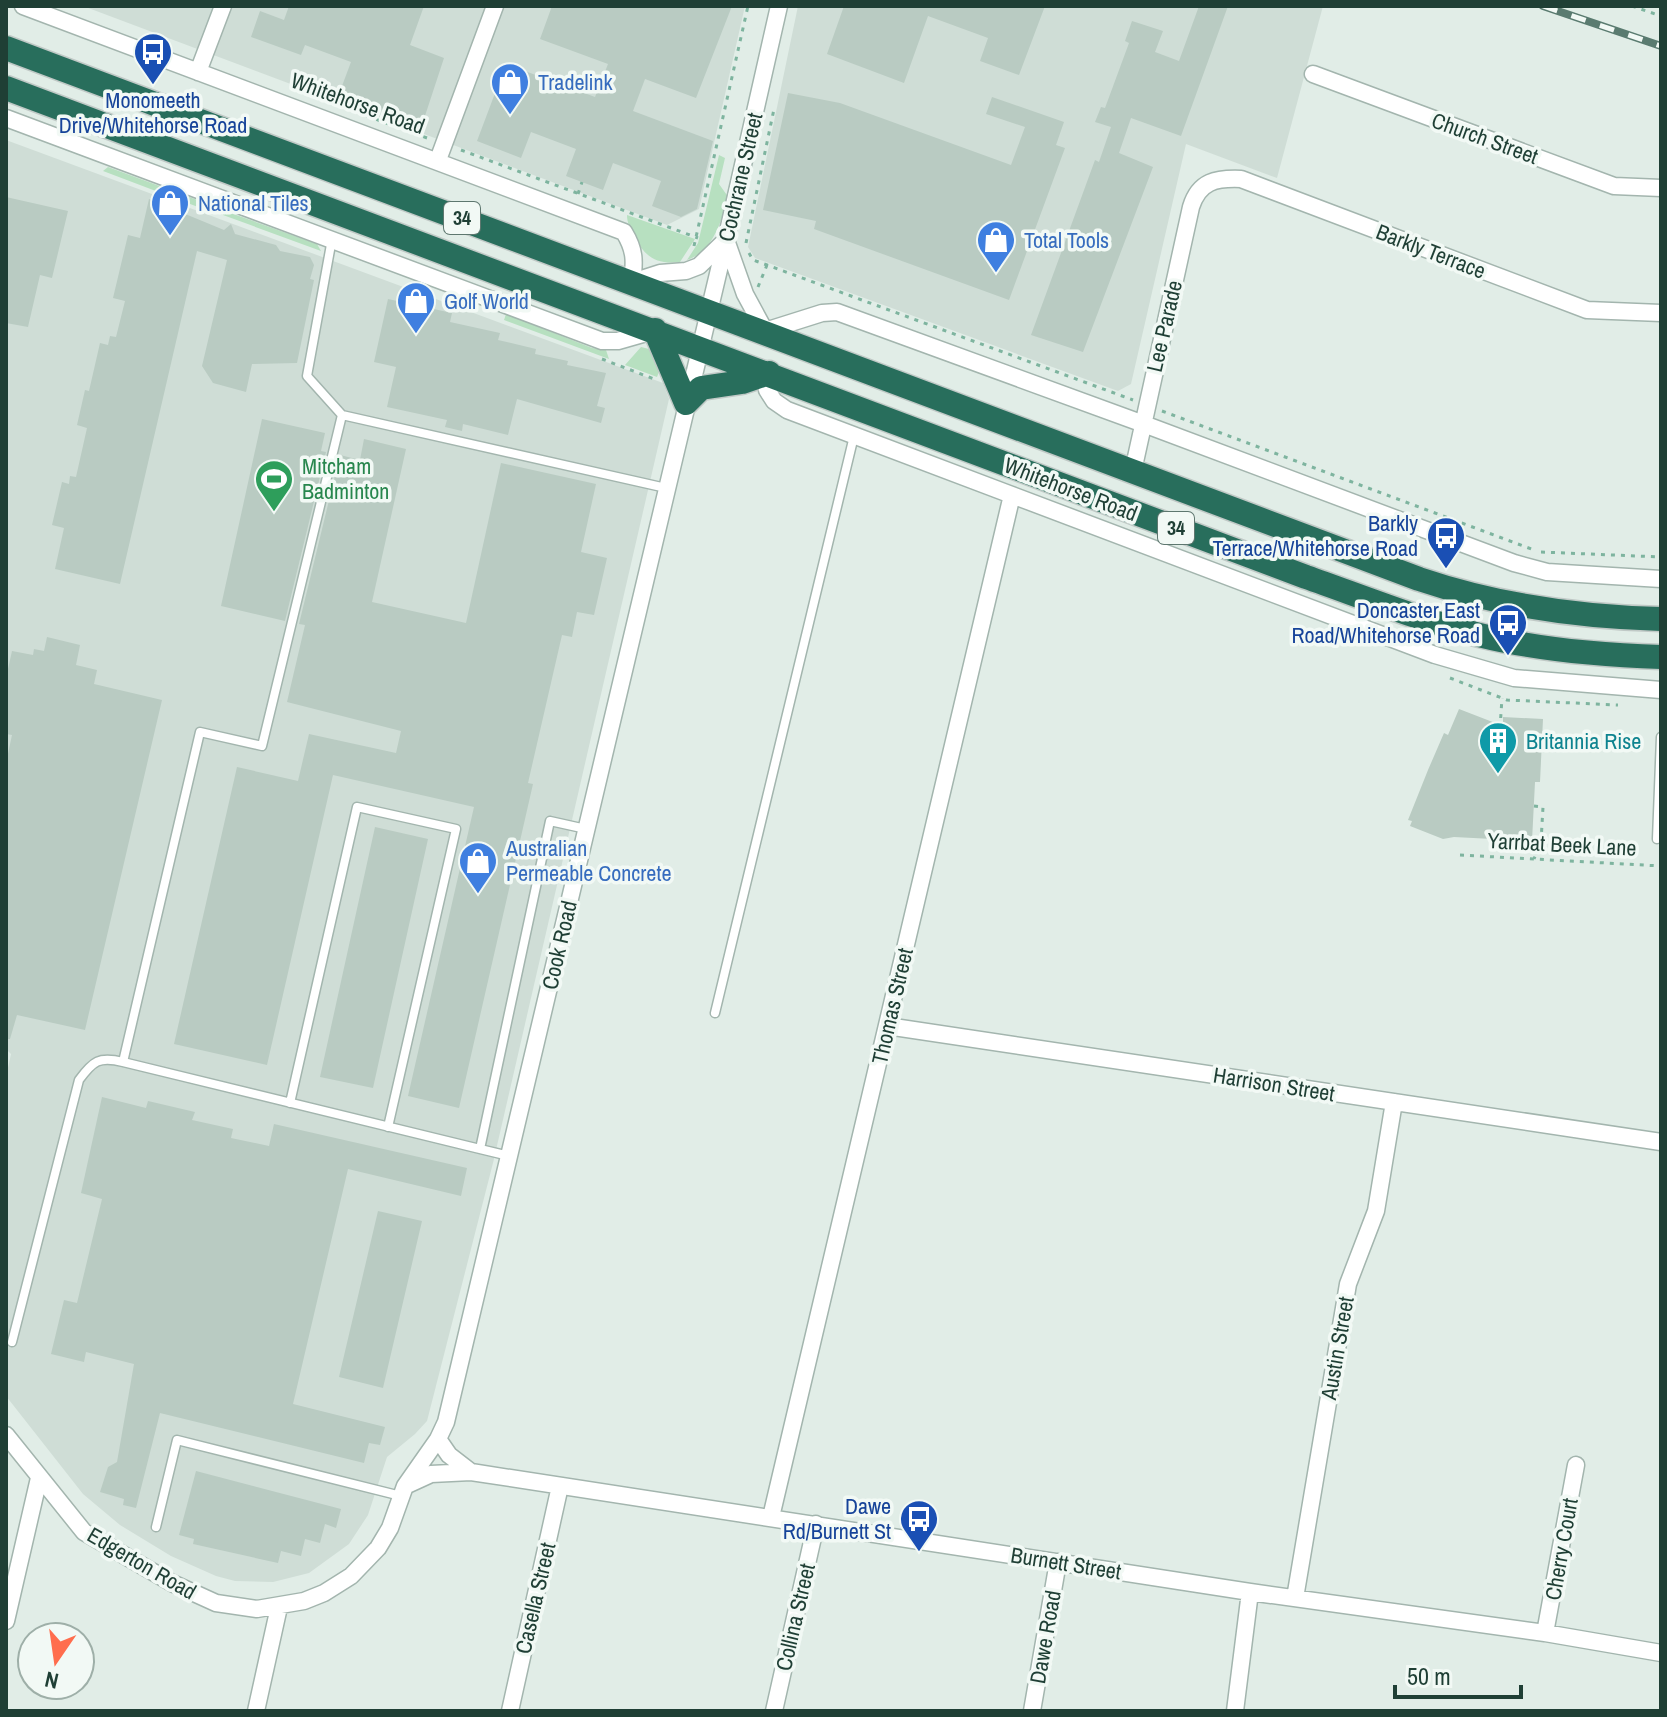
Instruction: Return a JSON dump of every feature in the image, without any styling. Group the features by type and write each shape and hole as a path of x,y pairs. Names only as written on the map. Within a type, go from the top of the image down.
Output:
{"highway":[{"name":"Whitehorse Road","path":"6,48 1419,579 1470,595 1571,615 1661,619"},
{"name":"Whitehorse Road","path":"6,88 1441,625 1482,636 1566,651 1661,657"},
{"path":"655,330 686,403 701,388 742,382 769,373"}],"street":[{"name":"Whitehorse Road","path":"23,6 198,72 440,152 624,232 635,260 632,282"},
{"path":"198,72 223,6"},
{"path":"440,152 495,6"},
{"name":"Cochrane Street","path":"700,348 779,6"},
{"name":"Church Street","path":"1313,74 1614,186 1661,188"},
{"path":"6,118 602,341 618,341 655,330"},
{"name":"Barkly Terrace","path":"1205,184 1222,178 1241,179 1587,310 1661,313"},
{"name":"Lee Parade","path":"1133,471 1141,423 1191,207 1205,184"},
{"path":"632,282 699,266 726,240 745,294 765,331 822,313 837,312 1514,563 1547,572 1661,579"},
{"name":"Cook Road","path":"403,1491 446,1422 700,348"},
{"name":"Whitehorse Road","path":"769,373 767,390 774,401 787,410 1480,670 1536,681 1661,690"},
{"name":"Thomas Street","path":"771,1517 1012,495"},
{"name":"Harrison Street","path":"887,1026 1661,1142"},
{"name":"Austin Street","path":"1295,1598 1348,1284 1376,1211 1394,1102"},
{"name":"Edgerton Road","path":"6,1435 84,1532 172,1583 216,1603 257,1609 304,1601 351,1576 378,1548 390,1528 403,1491"},
{"path":"438,1439 449,1455 471,1472"},
{"name":"Cherry Court","path":"1545,1633 1576,1465"},
{"name":"Burnett Street","path":"403,1491 431,1474 471,1472 1661,1653"},
{"path":"6,1621 39,1478"},
{"name":"Casella Street","path":"510,1711 560,1486"},
{"name":"Collina Street","path":"774,1711 816,1524"},
{"name":"Dawe Road","path":"1032,1711 1058,1562"},
{"path":"1235,1711 1250,1592"},
{"path":"256,1711 279,1607"}],"lane":[{"path":"95,150 102,124"},
{"path":"332,238 307,376 342,415 666,488"},
{"path":"123,1062 200,732 262,746 342,415"},
{"path":"715,1013 854,435"},
{"path":"1657,839 1661,737"},
{"path":"290,1103 357,807 456,829 388,1127"},
{"path":"480,1149 550,821 587,829"},
{"path":"12,1342 79,1080 90,1065 106,1058 509,1156"},
{"path":"156,1527 177,1440 403,1491"}],"path":[{"path":"368,116 440,152 578,194 698,238 748,6"},
{"path":"1632,6 1661,16"},
{"path":"776,103 745,247 753,260 1538,552 1661,557"},
{"path":"578,194 582,182"},
{"path":"1496,734 1497,724 1500,726 1502,698"},
{"path":"1534,806 1543,807 1541,842 1534,859"},
{"name":"Yarrbat Beek Lane","path":"1460,855 1661,866"}],"shaded area":[{"path":"83,6 745,6 699,209 667,225"},
{"path":"798,6 1323,6 1277,178 1186,144 1131,384 1118,391 755,258 748,247"},
{"path":"6,140 663,383 669,399 493,1163 427,1421 387,1457 368,1515 349,1544 309,1573 273,1582 235,1581 216,1576 171,1556 120,1525 83,1494 6,1396 6,1077 11,1054 6,1049"}],"green space":[{"path":"719,155 725,158 719,184 729,198 710,243 687,260 698,243"},
{"path":"108,167 208,204 206,210 103,171"},
{"path":"225,211 317,244 321,251 223,215"},
{"path":"627,215 695,239 680,262 657,260 637,242"},
{"path":"506,314 592,348 606,350 609,359 504,320"},
{"path":"641,347 653,350 663,362 657,377 625,365"}],"building":[{"path":"289,6 424,6 410,45 444,58 422,125 339,94 351,62 305,45 301,55 251,37 260,11 284,20"},
{"path":"552,6 732,6 696,98 645,79 633,111 713,141 697,209 681,217 652,206 661,181 613,163 603,190 566,176 576,149 531,132 521,158 477,141 506,64 595,97 608,64 540,39"},
{"path":"844,6 1045,6 1019,75 980,61 988,38 928,16 904,83 827,54"},
{"path":"1199,6 1228,6 1181,136 1131,118 1119,153 1153,167 1083,352 1031,335 1095,160 1099,162 1111,127 1095,122 1101,107 1105,108 1129,43 1125,41 1132,21 1163,31 1155,52 1179,61"},
{"path":"788,93 840,103 1011,165 1025,127 986,114 992,97 1064,122 1056,145 1065,148 1009,300 814,229 816,221 763,210"},
{"path":"6,197 68,211 52,278 40,275 28,327 6,323"},
{"path":"149,199 224,230 231,224 235,234 276,245 280,251 310,257 314,265 310,279 314,280 297,363 252,364 246,392 213,383 202,366 227,260 197,251 120,584 55,569 64,528 52,525 62,482 69,484 70,476 76,477 87,428 77,425 100,343 108,345 110,336 116,337 125,301 113,298 128,235 140,238"},
{"path":"388,299 452,313 450,322 500,333 498,340 536,349 535,354 606,373 597,406 605,408 601,423 517,399 508,435 463,424 462,431 445,427 447,420 387,407 396,367 374,362"},
{"name":"Mitcham Badminton","path":"262,419 325,433 321,451 326,452 285,621 221,606"},
{"path":"364,439 406,449 372,602 466,623 501,463 596,484 581,552 607,558 594,615 577,612 572,637 562,635 528,783 533,784 459,1108 408,1096 474,807 333,775 267,1065 174,1044 237,767 298,781 309,734 396,753 401,731 287,702 305,625 299,624 340,455 360,460"},
{"path":"47,637 80,645 76,665 97,670 94,684 162,700 85,1030 17,1015 10,1039 6,1039 6,763 12,735 6,734 6,678 12,651 33,655 34,649 44,651"},
{"name":"Britannia Rise","path":"1459,709 1503,726 1503,717 1543,719 1540,782 1535,782 1532,841 1443,839 1410,826 1412,821 1408,820 1428,770 1444,733 1448,735"},
{"path":"375,827 428,839 373,1088 320,1077"},
{"path":"102,1097 146,1108 148,1101 195,1112 192,1120 233,1129 231,1138 269,1146 274,1124 467,1168 461,1196 348,1169 293,1404 385,1427 380,1445 369,1443 364,1463 160,1413 136,1508 123,1505 124,1499 100,1492 108,1467 117,1462 134,1364 86,1352 84,1362 51,1354 64,1300 77,1303 102,1199 81,1193"},
{"path":"378,1211 422,1221 383,1388 339,1377"},
{"path":"196,1471 341,1509 336,1528 325,1524 320,1543 305,1539 301,1556 281,1551 278,1563 193,1544 194,1539 179,1535"}],"railway":[{"path":"1543,6 1661,46"}],"place":[{"name":"Monomeeth Drive/Whitehorse Road","path":"153,86"},
{"name":"Tradelink","path":"510,116"},
{"name":"National Tiles","path":"170,237"},
{"name":"Total Tools","path":"996,274"},
{"name":"Golf World","path":"416,335"},
{"name":"Mitcham Badminton","path":"274,513"},
{"name":"Barkly Terrace/Whitehorse Road","path":"1446,570"},
{"name":"Doncaster East Road/Whitehorse Road","path":"1508,657"},
{"name":"Britannia Rise","path":"1498,775"},
{"name":"Australian Permeable Concrete","path":"478,895"},
{"name":"Dawe Rd/Burnett St","path":"919,1553"}]}
